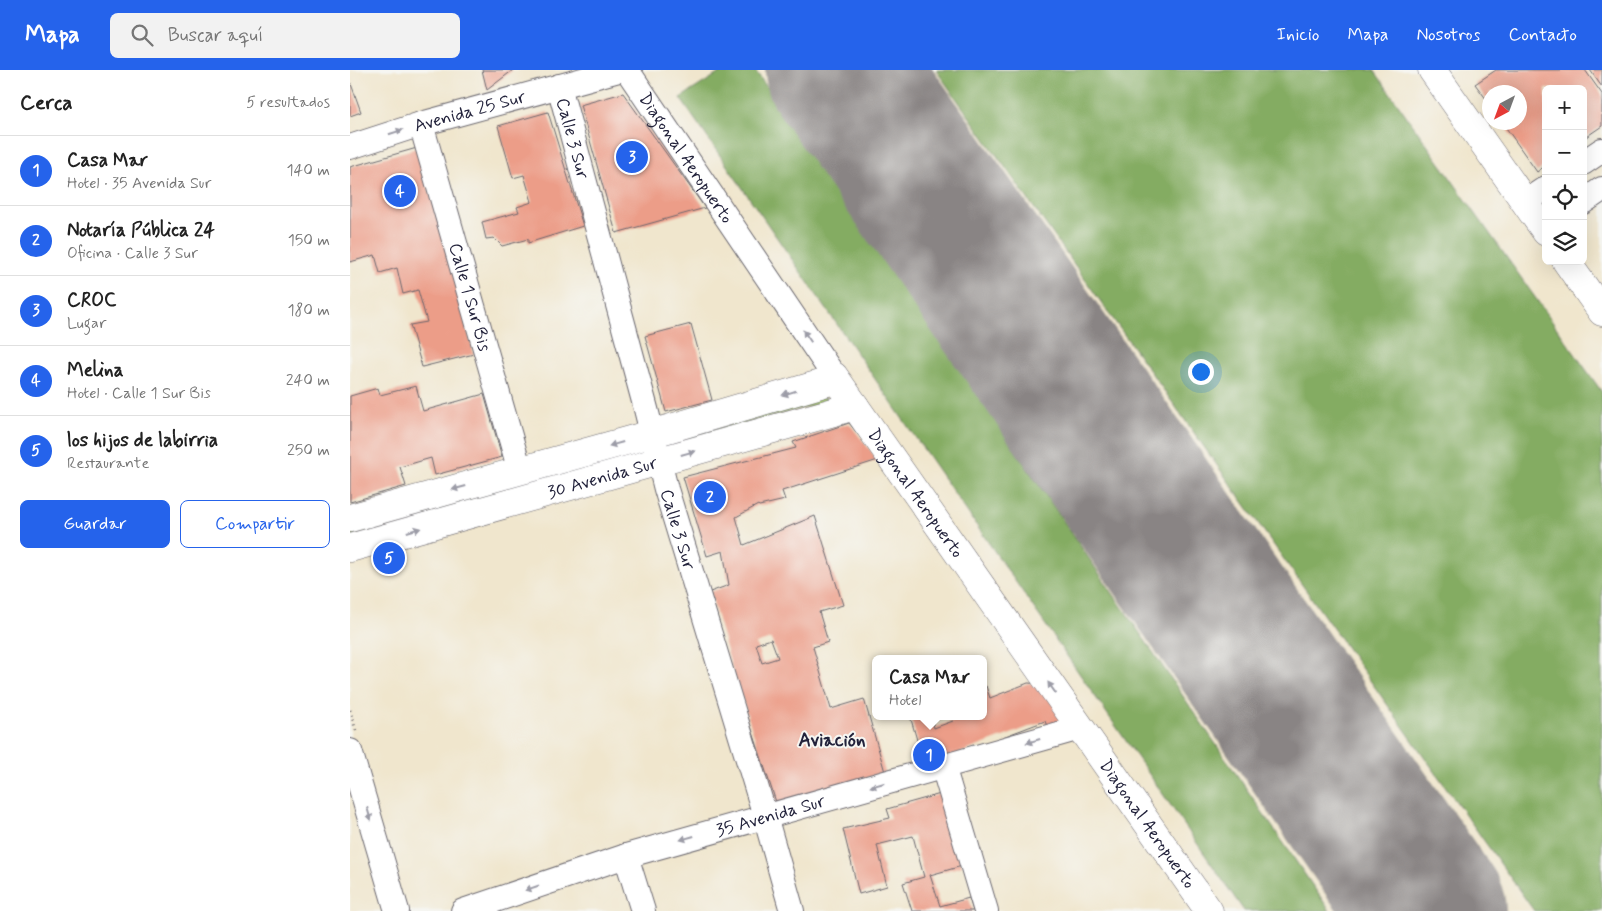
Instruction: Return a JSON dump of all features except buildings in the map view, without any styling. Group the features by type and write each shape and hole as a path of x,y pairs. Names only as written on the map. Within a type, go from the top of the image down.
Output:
{"street":[{"name":"Avenida 25 Sur","path":"350,148 421,124 619,70"},
{"name":"Diagonal Aeropuerto","path":"627,70 834,376 1209,911"},
{"path":"1432,70 1535,195 1542,220"},
{"name":"Calle 3 Sur","path":"559,86 666,488 792,911"},
{"name":"Calle 1 Sur Bis","path":"421,124 520,471"},
{"path":"1587,160 1602,150"},
{"path":"1587,199 1602,189"},
{"path":"1569,265 1602,312"},
{"name":"30 Avenida Sur","path":"350,518 652,434 827,382 834,376"},
{"name":"30 Avenida Sur","path":"350,548 855,406"},
{"name":"35 Avenida Sur","path":"464,911 626,856 1080,728"},
{"path":"350,751 397,911"},
{"path":"943,766 986,911"},
{"path":"626,856 643,911"}],"green space":[{"path":"724,70 755,70 1330,911 1244,911 680,98"},
{"path":"936,70 1374,70 1602,392 1602,911 1534,911"},
{"path":"822,397 828,398 822,403 687,440 687,436"},
{"path":"622,454 623,460 350,538 350,531"}],"runway":[{"path":"841,70 1430,911"}],"place":[{"name":"CROC","path":"632,157"},
{"name":"Melina","path":"400,191"},
{"name":"Notaría Pública 24","path":"710,497"},
{"name":"los hijos de labirria","path":"389,558"},
{"name":"Casa Mar","path":"929,755"}],"district":[{"name":"Aviación","path":"832,739"}]}
